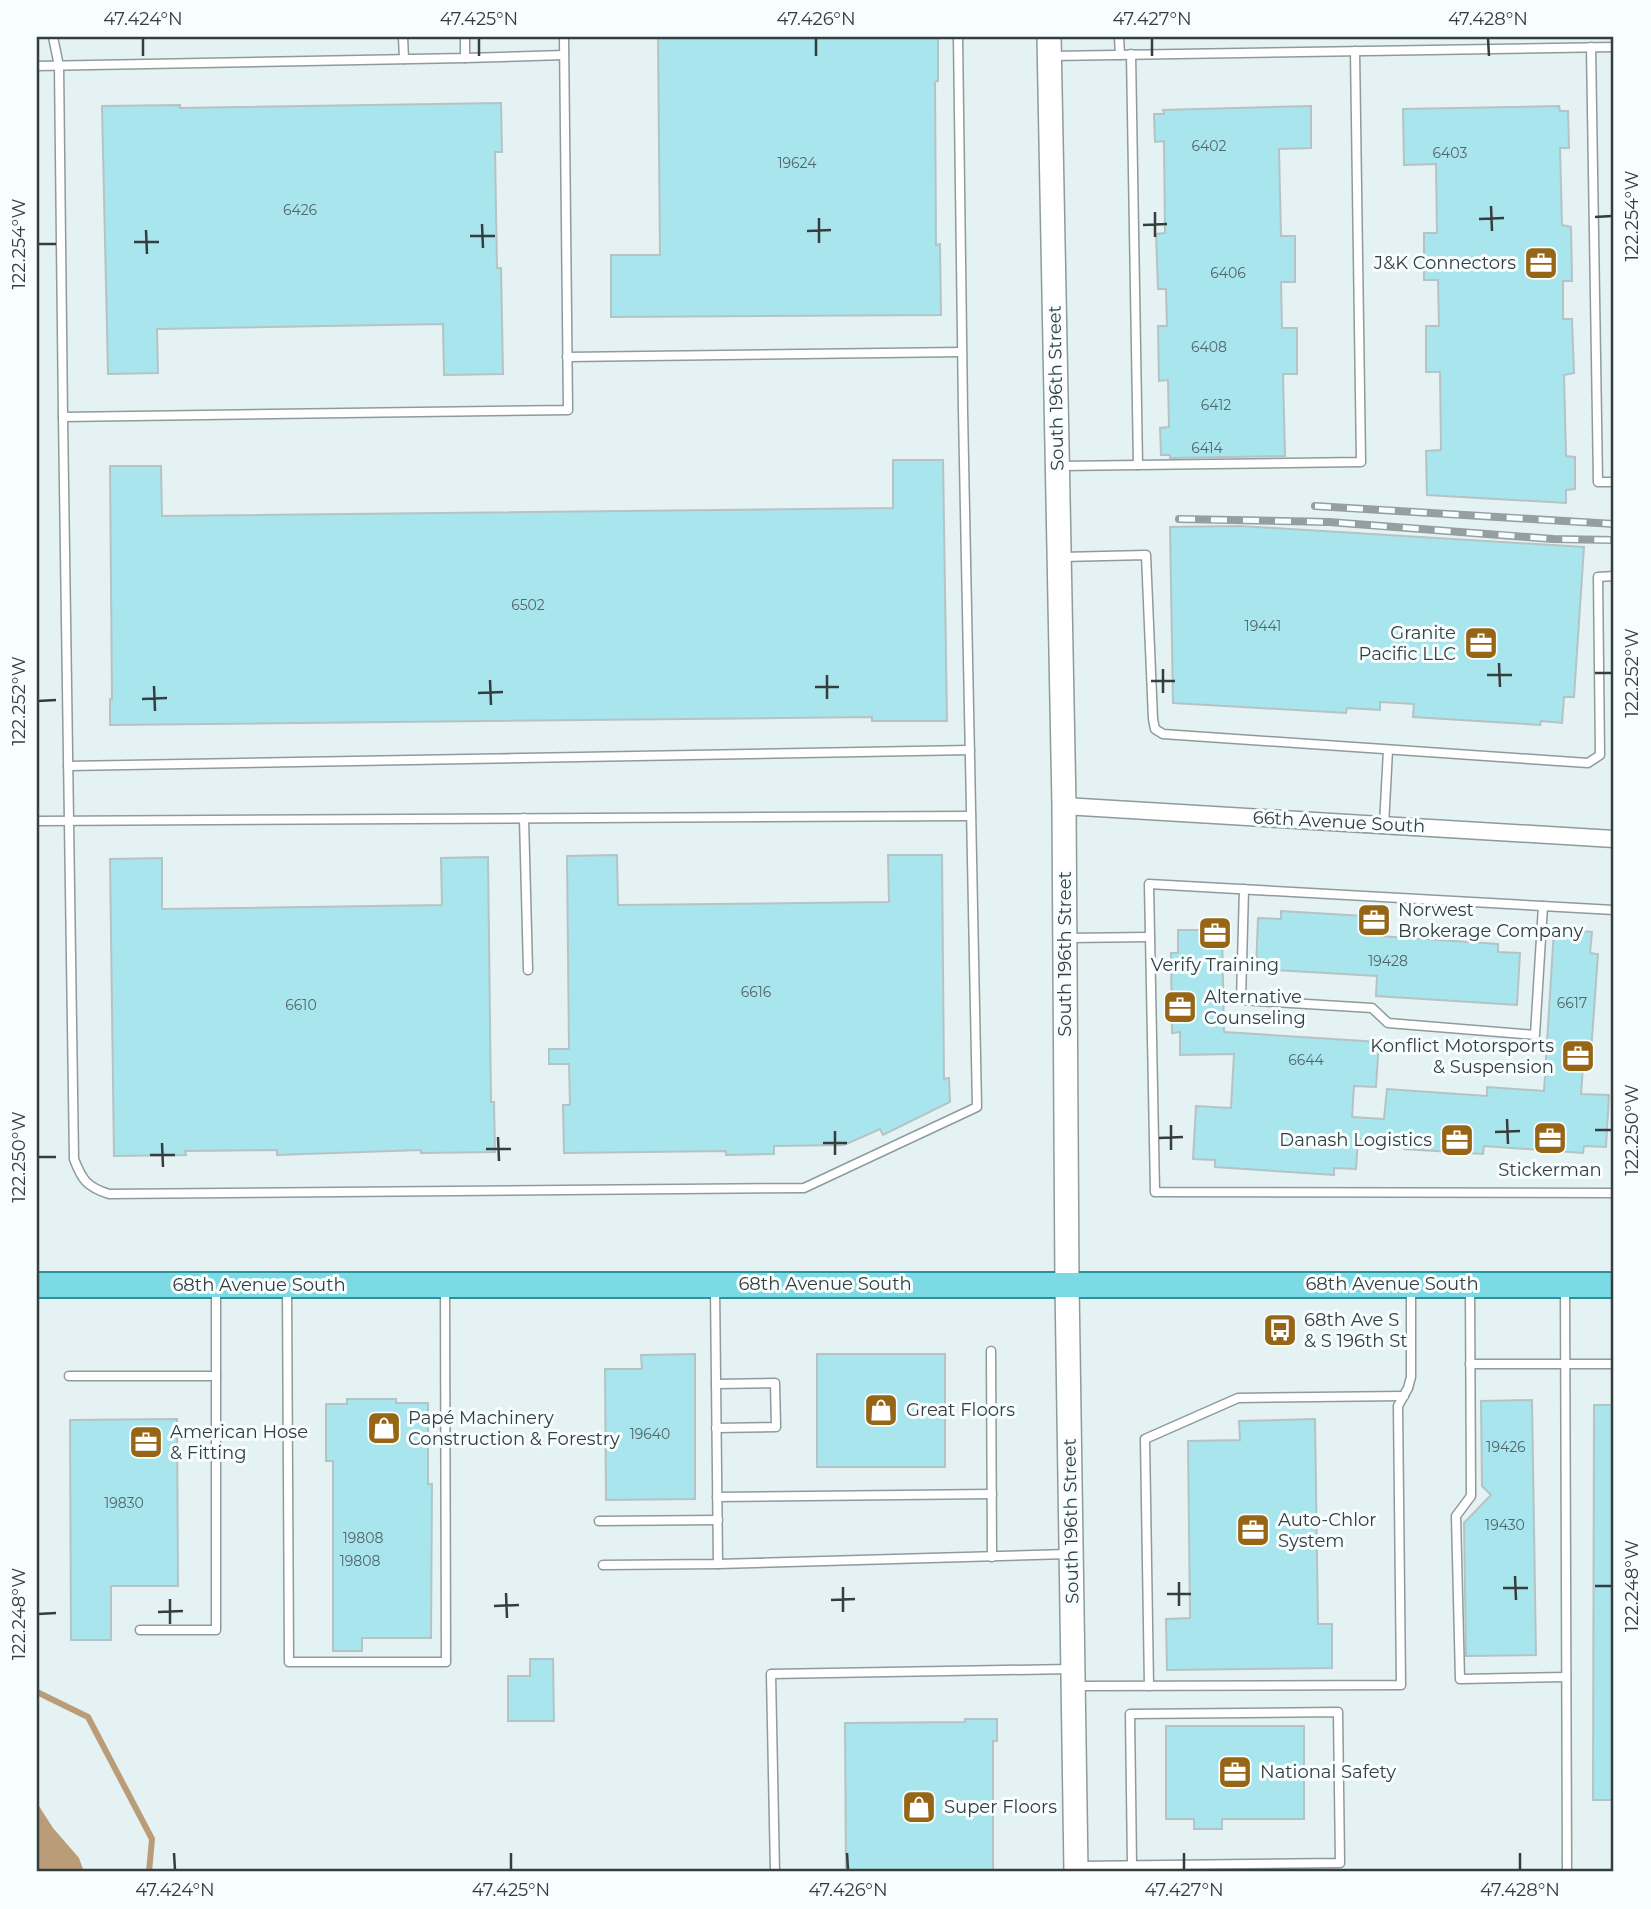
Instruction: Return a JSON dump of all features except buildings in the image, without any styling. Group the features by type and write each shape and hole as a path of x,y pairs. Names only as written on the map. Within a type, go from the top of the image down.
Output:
{"main road":[{"name":"South 196th Street","path":"1049,46 1064,806 1067,1284 1076,1869"},
{"name":"68th Avenue South","path":"37,1285 1614,1285"}],"street":[{"name":"66th Avenue South","path":"1064,806 1614,839"}],"lane":[{"path":"53,37 59,66 74,1158 80,1175 94,1189 110,1194 804,1188 977,1107 958,37"},
{"path":"404,37 404,59"},
{"path":"465,37 465,58"},
{"path":"63,416 568,411 564,37"},
{"path":"1119,37 1120,55"},
{"path":"1049,46 1120,55 1610,47 1605,37"},
{"path":"1591,47 1598,482 1614,482"},
{"path":"1057,466 1361,462 1355,51"},
{"path":"1131,54 1138,465"},
{"path":"37,66 564,55"},
{"path":"568,357 962,352"},
{"path":"1059,557 1146,555 1153,719 1155,729 1163,734 1588,763 1600,755 1598,576 1614,576"},
{"path":"68,765 970,750"},
{"path":"1384,825 1388,750"},
{"path":"37,821 971,816"},
{"path":"524,818 528,970"},
{"path":"1614,910 1149,884 1155,1192 1614,1193"},
{"path":"1244,889 1241,1000 1372,1008 1388,1023 1535,1035 1543,906"},
{"path":"1065,938 1149,937"},
{"path":"287,1285 289,1662 446,1662 445,1284"},
{"path":"715,1284 718,1564"},
{"path":"775,1872 771,1674 1073,1678 1149,1686 1401,1685 1398,1406 1411,1377 1411,1284"},
{"path":"1470,1284 1471,1496 1456,1516 1460,1679 1566,1677"},
{"path":"1565,1284 1567,1872"},
{"path":"140,1630 216,1630 216,1285"},
{"path":"990,1351 992,1557"},
{"path":"1470,1364 1614,1364"},
{"path":"69,1376 216,1376"},
{"path":"716,1384 775,1383 776,1427 716,1428"},
{"path":"1149,1686 1145,1439 1238,1398 1404,1396"},
{"path":"717,1497 992,1494"},
{"path":"599,1521 718,1520"},
{"path":"603,1565 1071,1554"},
{"path":"1076,1869 1132,1865 1340,1863 1338,1712 1130,1714 1132,1865"}],"shaded area":[{"path":"37,1803 53,1828 79,1858 84,1872 37,1872"}],"waterway":[{"path":"37,1692 88,1717 152,1839 149,1872"}],"railway":[{"path":"1315,506 1614,524"},
{"path":"1179,519 1329,522 1553,539 1614,540"}],"place":[{"name":"J&K Connectors","path":"1541,263"},
{"name":"Granite Pacific LLC","path":"1481,643"},
{"name":"Norwest Brokerage Company","path":"1374,920"},
{"name":"Verify Training","path":"1215,933"},
{"name":"Alternative Counseling","path":"1180,1007"},
{"name":"Konflict Motorsports & Suspension","path":"1578,1056"},
{"name":"Stickerman","path":"1550,1138"},
{"name":"Danash Logistics","path":"1457,1140"},
{"name":"68th Ave S & S 196th St","path":"1280,1330"},
{"name":"Great Floors","path":"881,1410"},
{"name":"Papé Machinery Construction & Forestry","path":"384,1428"},
{"name":"American Hose & Fitting","path":"146,1442"},
{"name":"Auto-Chlor System","path":"1253,1530"},
{"name":"National Safety","path":"1235,1772"},
{"name":"Super Floors","path":"919,1807"}]}
